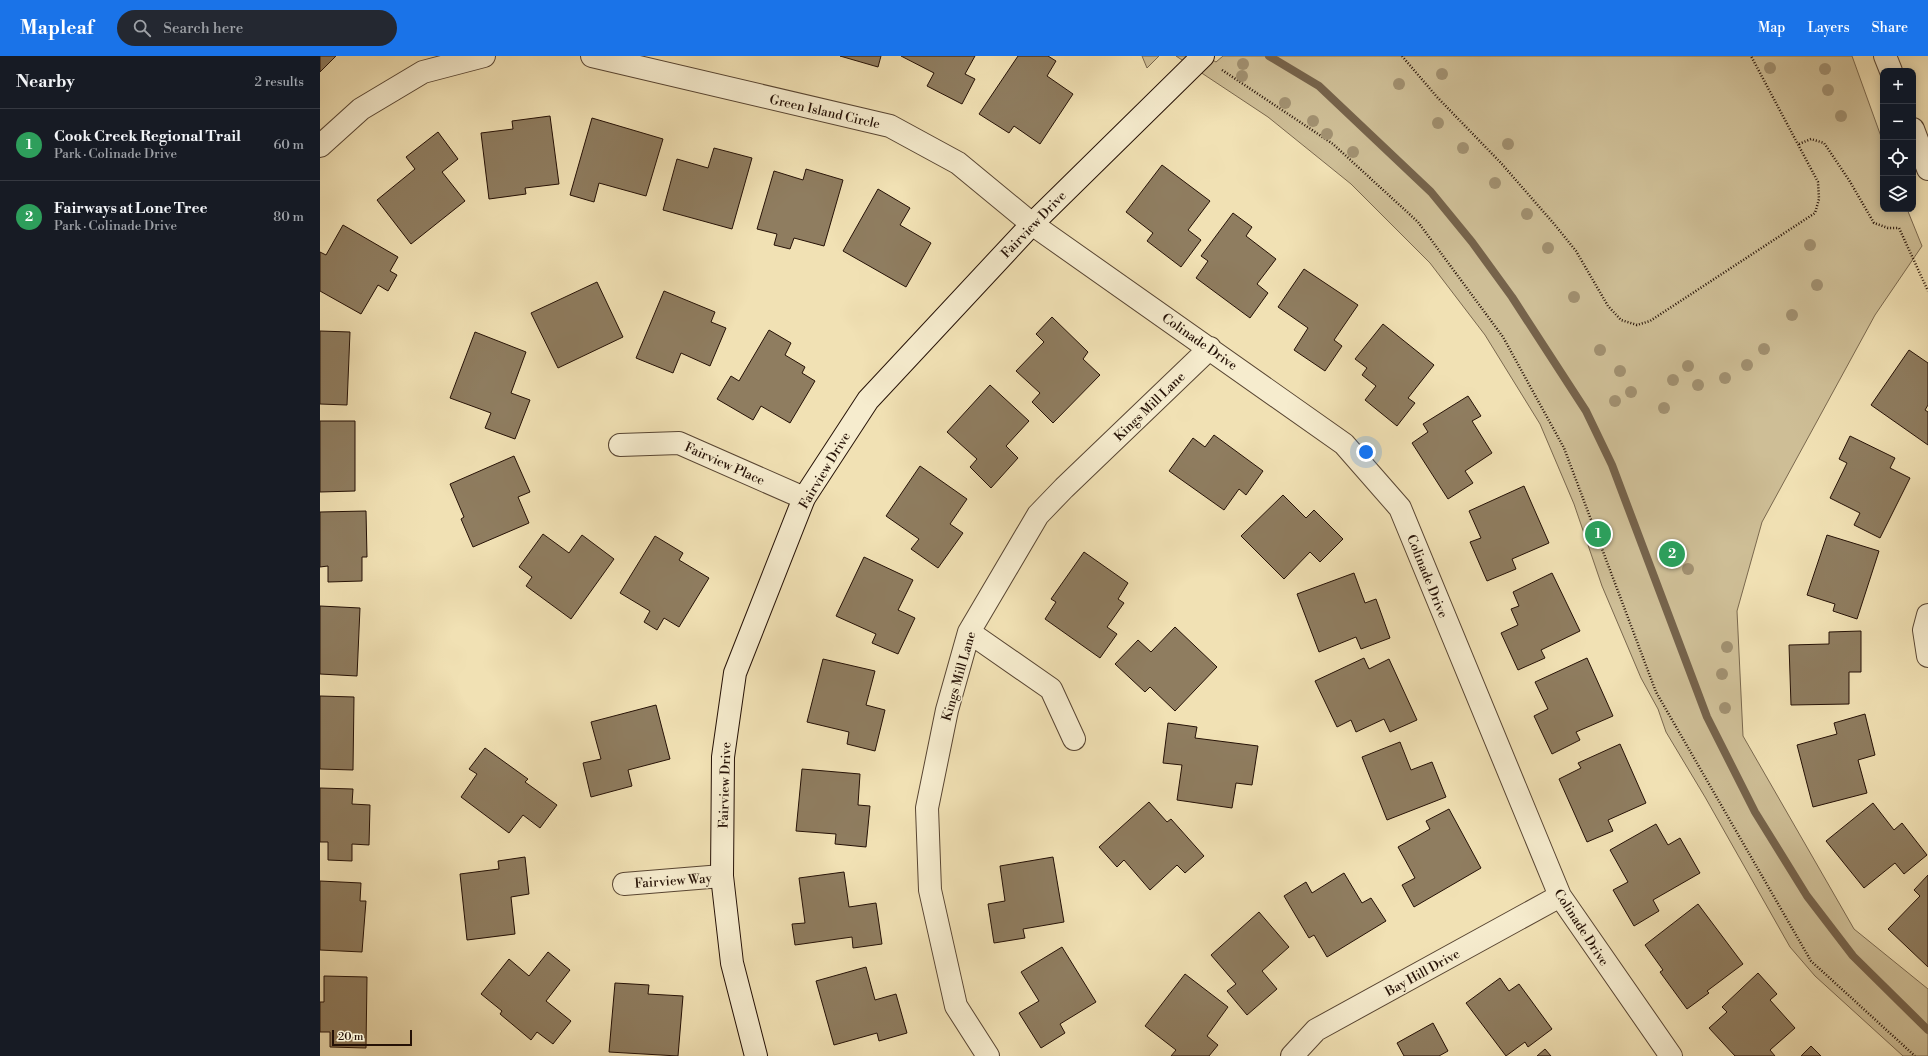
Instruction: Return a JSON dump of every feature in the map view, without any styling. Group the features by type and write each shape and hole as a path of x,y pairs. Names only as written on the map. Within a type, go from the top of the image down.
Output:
{"street":[{"path":"320,146 361,109 423,72 484,56"},
{"name":"Green Island Circle","path":"592,56 890,126 958,163 1032,224"},
{"name":"Fairview Drive","path":"756,1056 732,963 722,876 723,757 735,673 804,498 868,400 1032,224 1203,56"},
{"path":"1886,56 1890,68"},
{"path":"1916,137 1928,169"},
{"name":"Colinade Drive","path":"1032,224 1210,348 1344,444 1400,508 1560,896 1671,1056"},
{"name":"Kings Mill Lane","path":"988,1056 956,1006 930,890 927,808 946,710 969,632 1038,515 1064,488 1210,348"},
{"name":"Fairview Place","path":"620,445 679,443 804,498"},
{"path":"1928,615 1924,630 1928,656"},
{"path":"969,632 1051,689 1074,739"},
{"name":"Fairview Way","path":"624,884 722,876"},
{"name":"Bay Hill Drive","path":"1292,1056 1316,1030 1560,896"}],"path":[{"path":"1203,56 1333,144 1418,222 1503,337 1564,448 1656,692 1811,961 1915,1056"},
{"path":"1402,57 1501,162 1555,225 1576,251 1608,306 1621,320 1637,325 1650,321 1815,213 1819,199 1818,182 1751,56"},
{"path":"1799,144 1811,140 1824,143 1849,180 1874,223 1888,228 1899,228 1928,291"}],"shaded area":[{"path":"1142,56 1159,56 1147,68"},
{"path":"1176,56 1206,56 1216,62 1223,56 1852,56 1880,134 1880,212 1908,212 1922,246 1875,315 1762,522 1737,611 1743,736 1854,929 1928,989 1928,1056 1903,1056 1815,976 1790,947 1705,797 1666,732 1658,709 1641,678 1602,586 1574,504 1540,424 1485,335 1430,263 1351,184 1268,117"}],"building":[{"path":"320,56 336,56 320,72"},
{"path":"840,56 881,56 878,67"},
{"path":"901,56 975,56 965,74 975,79 962,104 927,86 934,73"},
{"path":"1018,56 1048,56 1056,61 1047,76 1073,94 1040,144 1014,126 1009,133 979,114"},
{"path":"550,116 559,184 525,188 526,194 489,199 481,133 513,129 512,121"},
{"path":"592,118 663,139 646,196 599,183 594,202 570,195"},
{"path":"438,132 458,159 442,172 465,201 411,244 377,200 415,169 406,157"},
{"path":"714,148 752,158 732,229 663,210 677,159 708,168"},
{"path":"1162,165 1210,201 1188,230 1201,240 1181,267 1147,241 1153,233 1126,212"},
{"path":"806,169 843,180 824,246 794,238 790,249 774,245 777,234 757,229 774,171 803,180"},
{"path":"878,189 910,208 900,225 931,243 906,287 843,251"},
{"path":"1233,213 1252,227 1246,236 1276,259 1257,284 1268,293 1250,318 1196,278 1208,261 1201,256"},
{"path":"343,225 398,257 390,271 397,275 388,291 378,285 361,314 320,291 320,252 326,255"},
{"path":"1304,269 1358,305 1334,340 1342,346 1325,371 1294,350 1308,328 1278,307"},
{"path":"597,282 623,337 558,368 531,313"},
{"path":"664,291 715,312 711,322 726,328 710,366 681,353 673,373 636,358"},
{"path":"1052,317 1088,352 1083,359 1100,375 1053,423 1032,402 1040,393 1016,371 1044,342 1036,334"},
{"path":"1383,324 1434,365 1408,398 1415,403 1397,426 1365,400 1376,386 1362,375 1367,368 1355,359"},
{"path":"769,330 791,343 785,355 805,367 802,373 815,381 790,423 761,406 753,420 717,399 731,376 739,381"},
{"path":"320,331 350,332 347,405 320,404"},
{"path":"475,332 526,352 511,393 530,400 515,439 485,428 491,413 450,398"},
{"path":"1909,350 1928,363 1928,405 1925,410 1928,412 1928,445 1871,405"},
{"path":"990,385 1029,421 1006,446 1018,458 991,488 970,467 977,459 947,432"},
{"path":"1468,396 1481,416 1472,421 1492,453 1465,471 1473,483 1448,499 1412,443 1428,432 1423,424"},
{"path":"320,421 355,421 355,491 320,492"},
{"path":"1214,435 1263,471 1246,495 1239,489 1224,510 1169,471 1193,438 1205,447"},
{"path":"1850,436 1895,458 1890,468 1910,478 1880,538 1854,525 1860,513 1830,498 1847,463 1839,459"},
{"path":"514,456 530,492 518,497 529,523 473,547 461,519 464,517 450,484"},
{"path":"920,466 967,499 950,524 963,533 938,568 911,549 919,539 886,516"},
{"path":"1524,486 1549,543 1512,559 1516,569 1487,581 1470,542 1481,538 1469,511"},
{"path":"1283,495 1306,518 1314,510 1343,539 1320,562 1310,552 1284,579 1241,536"},
{"path":"366,511 367,557 362,557 362,581 328,582 328,566 320,567 320,512"},
{"path":"543,534 569,553 582,535 614,559 571,619 526,586 532,577 519,567"},
{"path":"1827,535 1879,551 1857,619 1833,611 1835,604 1807,595"},
{"path":"655,536 683,553 679,560 709,578 679,627 664,618 657,630 644,622 650,611 620,593"},
{"path":"1084,552 1128,583 1118,599 1124,603 1107,627 1117,634 1100,658 1045,619 1056,602 1051,599"},
{"path":"864,557 913,580 898,610 915,618 898,654 872,643 876,634 836,616"},
{"path":"1354,573 1365,603 1376,599 1390,638 1361,649 1356,637 1319,652 1297,594"},
{"path":"1552,573 1580,631 1541,650 1545,658 1518,670 1501,633 1518,625 1511,609 1519,606 1513,592"},
{"path":"320,606 360,608 357,676 320,674"},
{"path":"1175,627 1217,667 1175,711 1150,687 1145,692 1115,664 1138,640 1151,652"},
{"path":"1861,631 1861,672 1849,672 1849,704 1791,705 1789,645 1829,644 1829,632"},
{"path":"1364,658 1369,669 1389,659 1417,720 1390,732 1384,719 1356,732 1351,720 1337,727 1315,681"},
{"path":"1587,658 1613,716 1576,732 1580,740 1552,754 1534,716 1548,709 1535,682"},
{"path":"823,659 875,671 866,705 885,710 875,751 847,744 849,732 807,722"},
{"path":"320,696 354,697 353,770 320,769"},
{"path":"656,705 670,759 628,770 632,786 591,797 583,763 601,759 591,722"},
{"path":"1865,714 1875,755 1858,760 1867,793 1813,807 1797,745 1837,734 1834,723"},
{"path":"1168,723 1197,727 1195,738 1258,746 1252,785 1236,783 1232,808 1177,800 1182,765 1163,763"},
{"path":"1400,742 1411,770 1432,762 1446,797 1387,820 1362,757"},
{"path":"1620,744 1646,803 1608,820 1613,831 1587,842 1559,779 1581,768 1578,763"},
{"path":"485,748 528,779 525,782 557,805 540,828 523,815 509,833 461,797 477,774 469,769"},
{"path":"802,769 860,774 858,805 870,806 866,847 835,844 836,834 796,831"},
{"path":"320,788 353,789 352,804 370,805 369,845 352,844 352,861 328,860 328,842 320,842"},
{"path":"1149,802 1167,822 1171,819 1204,856 1185,873 1177,865 1150,890 1124,860 1117,867 1099,847"},
{"path":"1873,803 1894,830 1902,823 1927,855 1904,874 1895,863 1864,888 1826,841"},
{"path":"1449,809 1481,868 1414,907 1402,885 1415,878 1398,847 1430,829 1426,821"},
{"path":"1656,824 1668,845 1680,838 1700,873 1653,900 1659,911 1634,926 1613,890 1628,882 1610,850"},
{"path":"525,857 529,894 511,897 515,934 467,940 460,874 499,869 498,861"},
{"path":"1053,857 1064,922 1023,929 1025,938 994,943 988,904 1005,901 1000,866"},
{"path":"844,872 849,907 876,903 882,944 853,948 852,937 795,945 792,924 805,923 799,878"},
{"path":"1344,873 1362,903 1371,898 1386,921 1327,957 1314,935 1309,938 1284,896 1306,882 1312,893"},
{"path":"1928,875 1928,967 1888,929 1920,896 1914,890"},
{"path":"320,881 361,883 360,901 366,901 362,952 320,950"},
{"path":"1698,904 1743,964 1707,991 1709,993 1687,1009 1660,972 1663,970 1645,945"},
{"path":"1259,912 1289,947 1262,971 1277,989 1247,1015 1227,991 1236,984 1211,955"},
{"path":"1062,947 1096,1002 1060,1024 1065,1033 1041,1048 1019,1013 1039,1001 1021,972"},
{"path":"548,952 570,970 546,1001 571,1021 553,1044 537,1032 531,1040 500,1014 502,1011 481,994 509,959 529,976"},
{"path":"866,967 875,1000 896,994 907,1033 879,1041 877,1033 834,1045 816,981"},
{"path":"1758,973 1777,994 1770,1000 1795,1028 1770,1050 1775,1056 1735,1056 1709,1028 1727,1012 1722,1007"},
{"path":"1185,974 1228,1007 1207,1036 1218,1045 1209,1056 1171,1056 1176,1050 1145,1026"},
{"path":"324,976 367,977 366,1048 330,1047 330,1032 320,1032 320,1002 324,1002"},
{"path":"1500,978 1509,991 1519,984 1552,1029 1528,1047 1525,1042 1506,1056 1466,1003"},
{"path":"615,983 649,985 648,994 683,996 678,1056 609,1052"},
{"path":"1433,1023 1448,1051 1439,1056 1404,1056 1397,1043"},
{"path":"1811,1046 1821,1056 1801,1056"},
{"path":"1545,1049 1551,1056 1537,1056"}],"waterway":[{"path":"1269,56 1319,86 1431,192 1472,242 1512,297 1586,411 1612,465 1707,717 1755,812 1807,896 1853,956 1928,1030"}],"place":[{"name":"Cook Creek Regional Trail","path":"1598,534"},
{"name":"Fairways at Lone Tree","path":"1672,554"}]}
